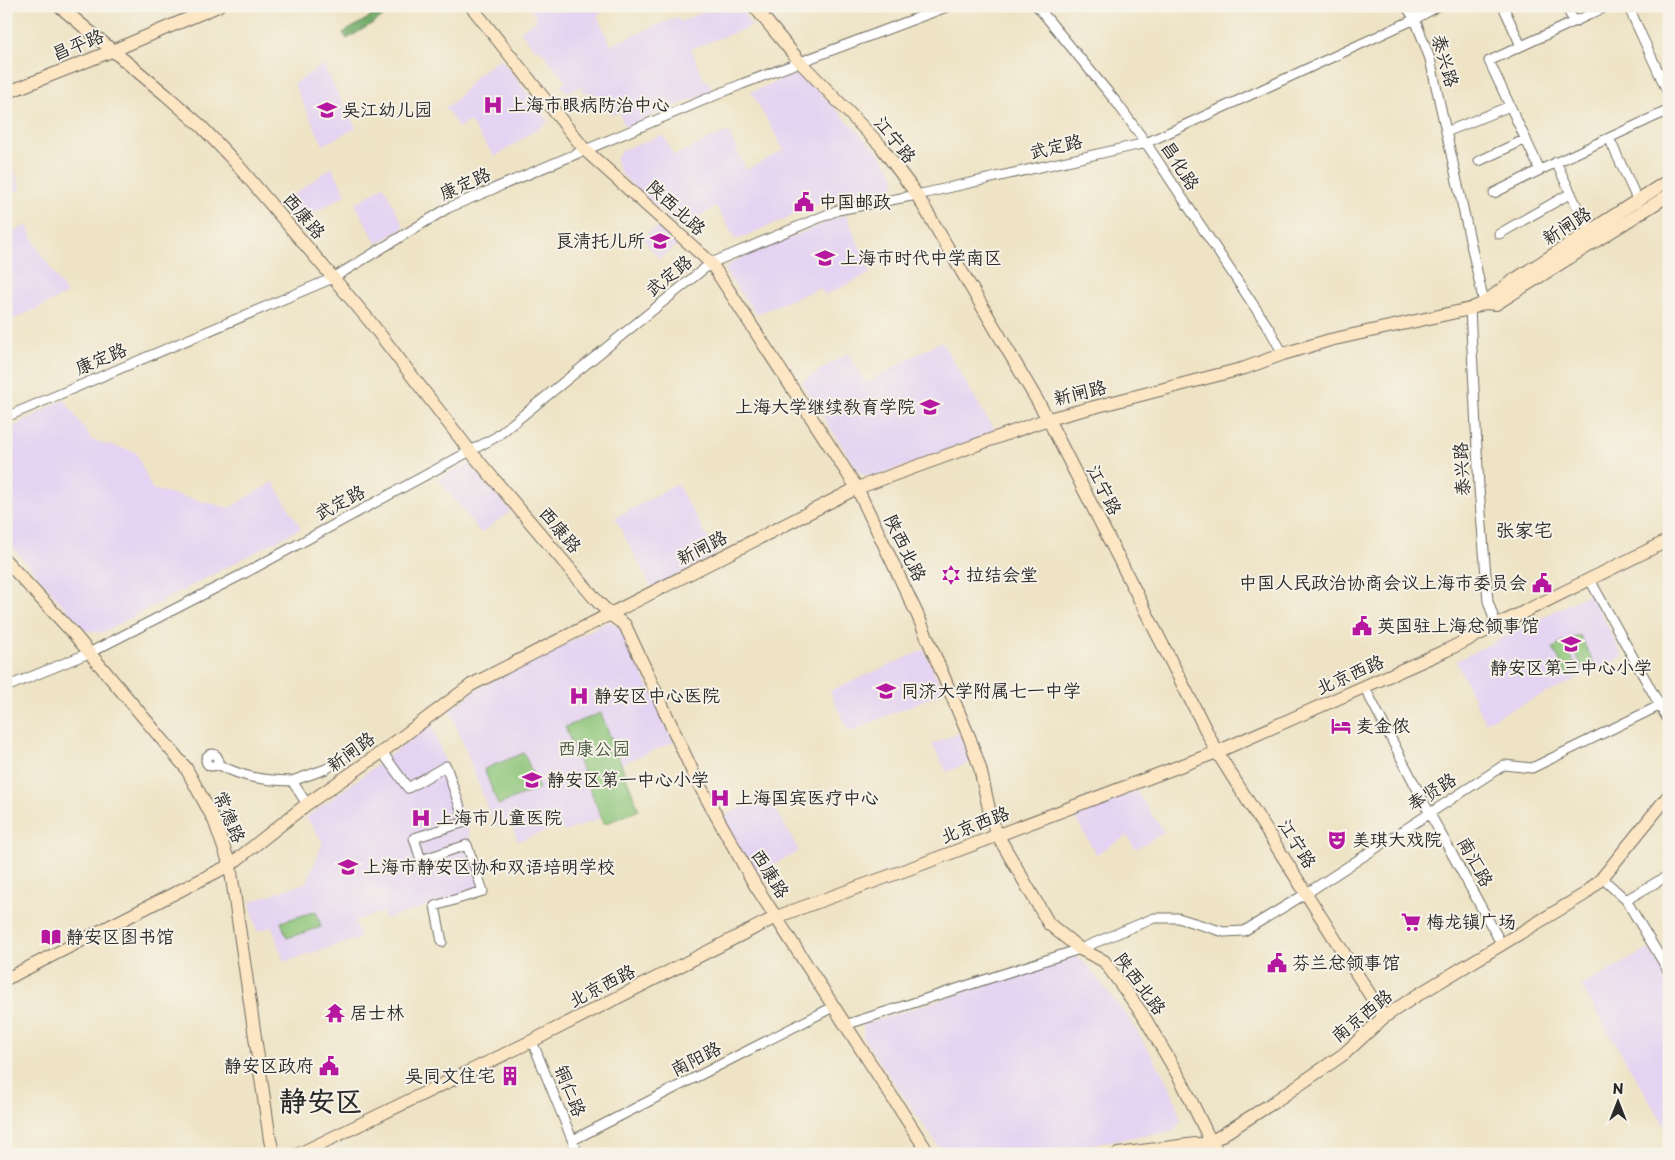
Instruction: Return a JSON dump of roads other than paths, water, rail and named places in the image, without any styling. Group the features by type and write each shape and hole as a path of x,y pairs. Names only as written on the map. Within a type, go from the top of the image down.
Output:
{"main road":[{"name":"西康路","path":"59,6 166,95 235,162 368,319 470,451 597,601 611,615 625,625 698,781 755,885 929,1154"},
{"name":"昌平路","path":"6,92 112,51 218,6"},
{"name":"陕西北路","path":"471,6 586,150 711,263 857,488 918,616 970,739 980,768 991,818 998,836 1049,924 1080,949 1104,961 1143,1015 1182,1082 1210,1142 1218,1154"},
{"name":"江宁路","path":"754,6 800,62 880,145 917,195 1048,420 1217,752 1384,1017"},
{"name":"新闸路","path":"6,978 230,865 307,804 382,752 471,685 857,488 1048,420 1245,368 1330,340 1470,309 1484,303 1511,282 1669,180"},
{"name":"新闸路","path":"1484,303 1496,304 1669,195"},
{"name":"北京西路","path":"299,1154 532,1040 776,917 998,836 1217,752 1447,650 1669,540"},
{"name":"常德路","path":"6,561 72,632 186,768 214,820 230,865 270,1140 274,1154"},
{"name":"南京西路","path":"1118,1154 1210,1142 1274,1102 1344,1054 1384,1017 1585,894 1602,878 1669,796"}],"street":[{"name":"康定路","path":"6,418 333,278 448,208 742,84 949,6"},
{"name":"昌化路","path":"1037,6 1117,103 1146,143 1270,330 1283,354"},
{"name":"泰兴路","path":"1406,6 1415,19 1430,59 1484,303"},
{"name":"武定路","path":"6,687 89,654 245,573 496,437 711,263 829,212 917,195 1146,143 1415,19 1438,6"},
{"path":"1503,6 1521,46"},
{"path":"1566,6 1574,22"},
{"path":"1540,170 1489,61 1608,6"},
{"path":"1628,6 1669,95"},
{"path":"1446,132 1510,106"},
{"path":"1494,193 1669,110"},
{"path":"1609,138 1638,201"},
{"path":"1479,161 1526,139"},
{"path":"1556,162 1590,232"},
{"path":"1499,234 1571,193"},
{"name":"泰兴路","path":"1470,309 1479,488 1488,601 1496,625"},
{"path":"1590,580 1669,722"},
{"name":"南汇路","path":"1365,688 1430,814 1502,945"},
{"name":"奉贤路","path":"1080,949 1154,918 1178,918 1224,932 1244,931 1307,893 1504,765 1532,768 1669,701"},
{"path":"382,752 408,788 446,766 464,822 414,838 421,860 467,845 483,891 434,906 442,942"},
{"path":"217,764 259,780 292,781 326,769 347,755"},
{"path":"292,781 307,804"},
{"path":"1626,900 1669,875"},
{"path":"1602,878 1626,900 1669,972"},
{"path":"845,1025 1080,949"},
{"name":"南阳路","path":"573,1140 835,1006"},
{"name":"铜仁路","path":"532,1040 578,1154"}],"place":[{"name":"上海市眼病防治中心","path":"493,105"},
{"name":"吴江幼儿园","path":"327,110"},
{"name":"中国邮政","path":"804,202"},
{"name":"良清托儿所","path":"660,241"},
{"name":"上海市时代中学南区","path":"825,258"},
{"name":"上海大学继续教育学院","path":"930,407"},
{"name":"拉结会堂","path":"951,575"},
{"name":"中国人民政治协商会议上海市委员会","path":"1542,583"},
{"name":"英国驻上海总领事馆","path":"1362,626"},
{"name":"静安区第三中心小学","path":"1571,644"},
{"name":"同济大学附属七一中学","path":"886,691"},
{"name":"静安区中心医院","path":"579,696"},
{"name":"麦金侬","path":"1341,726"},
{"name":"静安区第一中心小学","path":"532,780"},
{"name":"上海国宾医疗中心","path":"720,798"},
{"name":"上海市儿童医院","path":"421,818"},
{"name":"美琪大戏院","path":"1337,840"},
{"name":"上海市静安区协和双语培明学校","path":"348,867"},
{"name":"梅龙镇广场","path":"1411,922"},
{"name":"静安区图书馆","path":"51,937"},
{"name":"芬兰总领事馆","path":"1277,963"},
{"name":"居士林","path":"335,1013"},
{"name":"静安区政府","path":"329,1066"},
{"name":"吴同文住宅","path":"510,1076"}],"district":[{"name":"张家宅","path":"1524,530"},
{"name":"静安区","path":"321,1101"}],"park label":[{"name":"西康公园","path":"594,749"}]}
